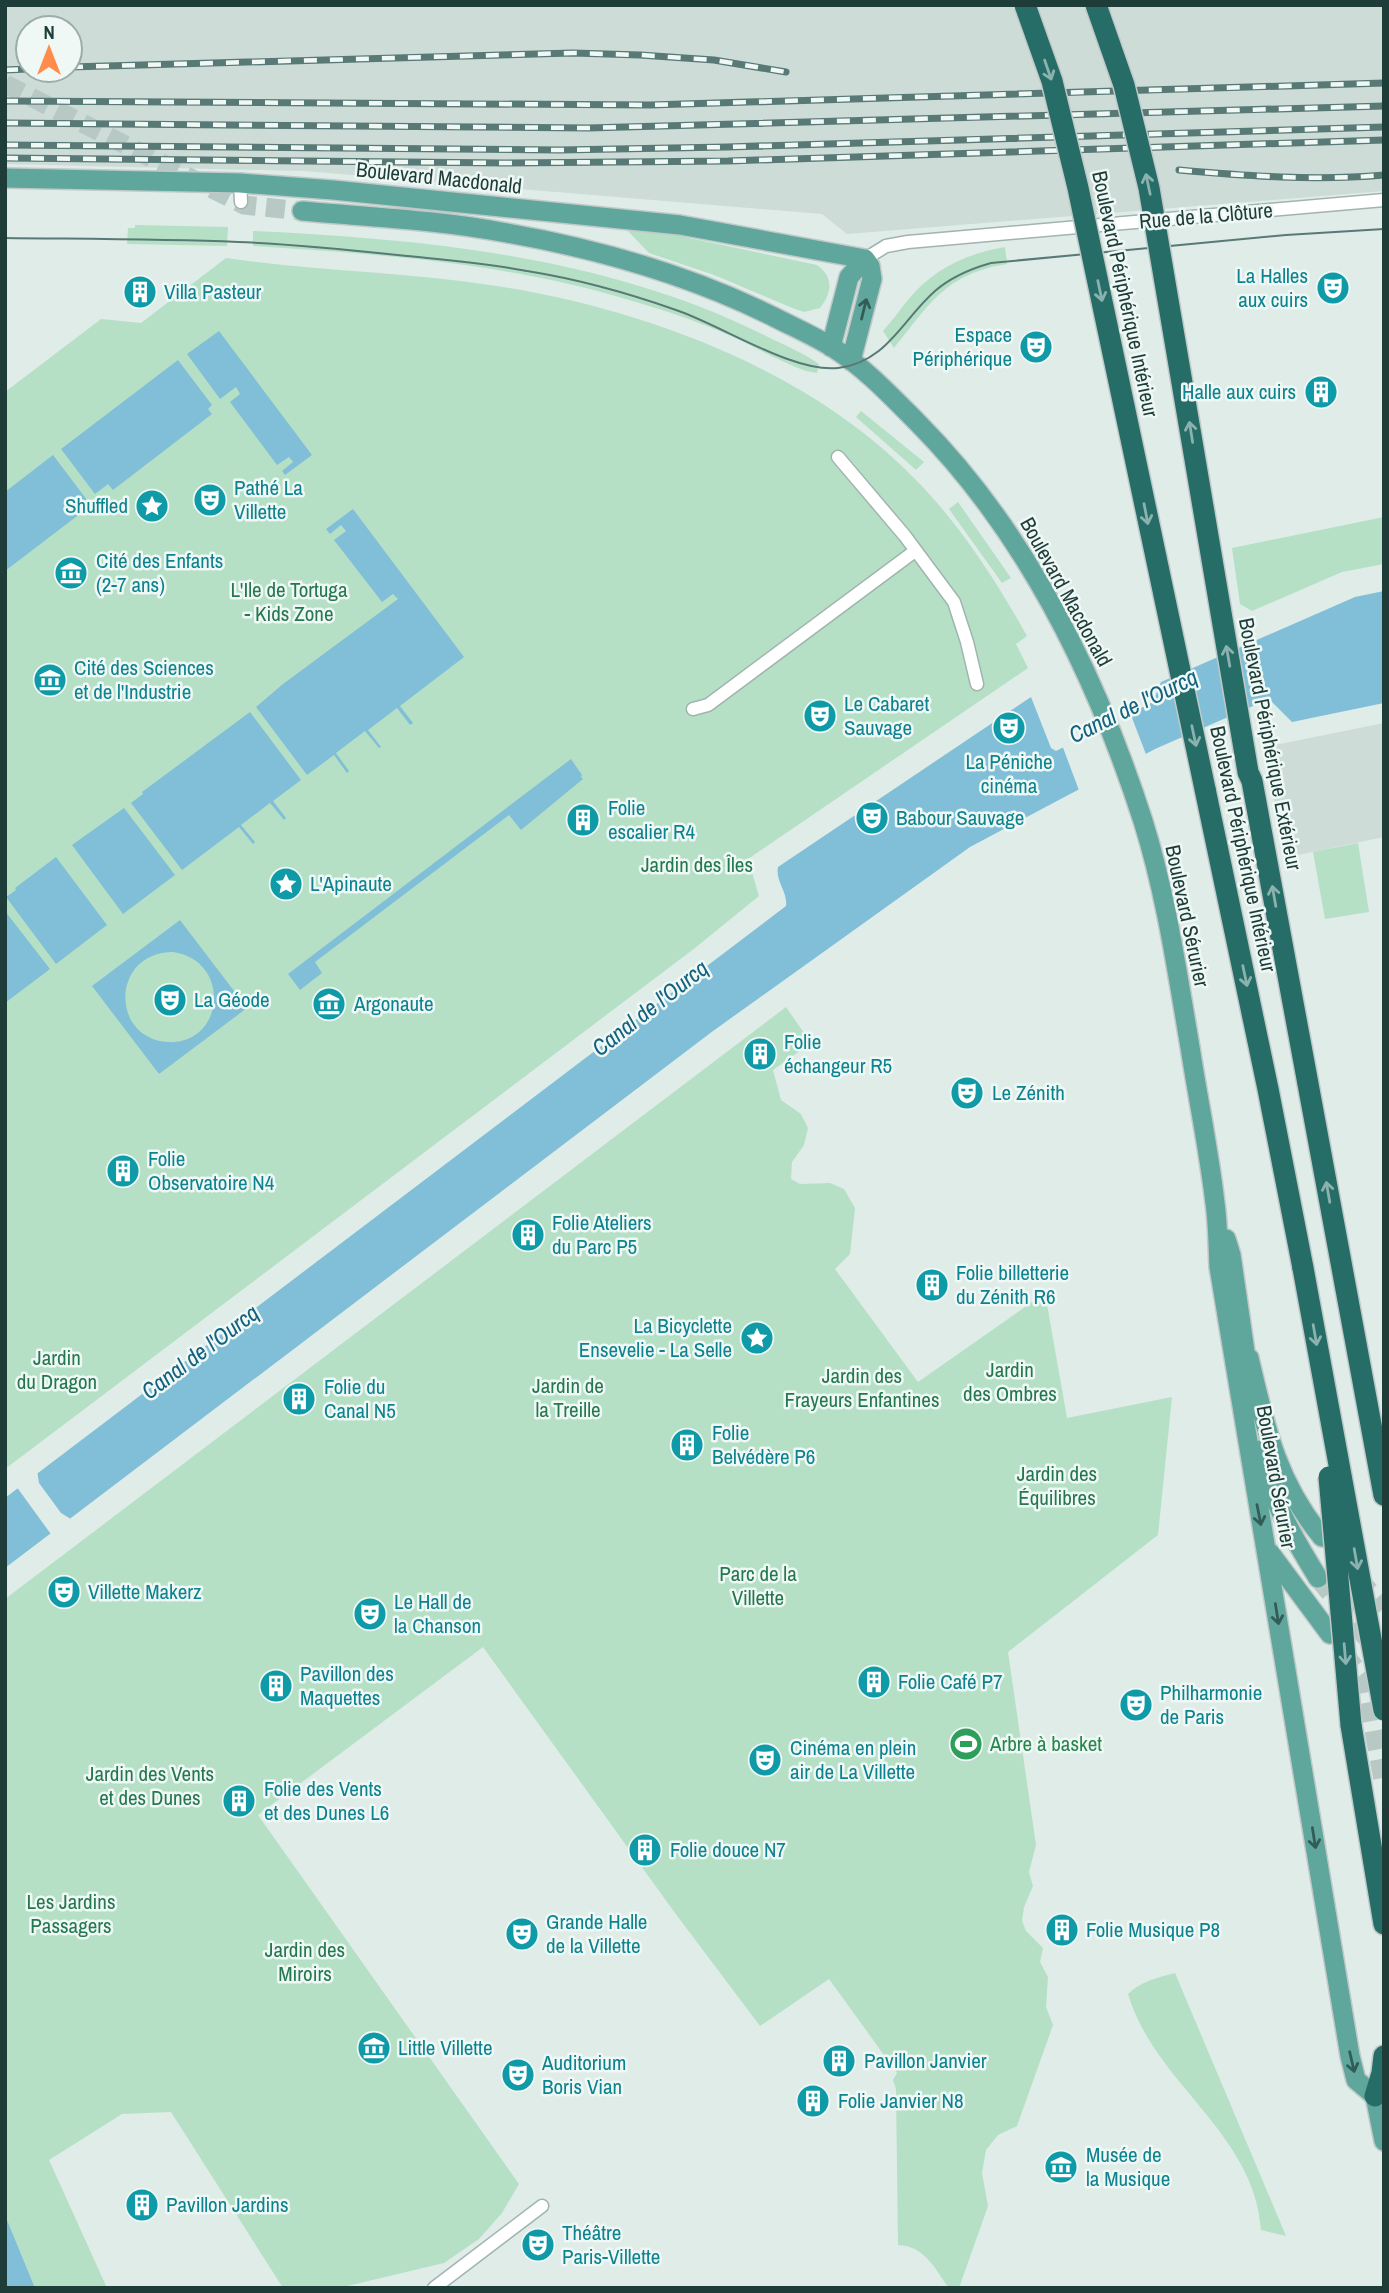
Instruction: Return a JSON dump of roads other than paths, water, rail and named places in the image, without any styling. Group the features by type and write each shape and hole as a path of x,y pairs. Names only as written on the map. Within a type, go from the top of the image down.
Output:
{"highway":[{"name":"Boulevard Périphérique Intérieur","path":"1025,5 1052,81 1078,188 1205,789 1303,1268 1384,1710"},
{"name":"Boulevard Périphérique Extérieur","path":"1096,5 1124,85 1149,188 1248,772 1252,781 1384,1495"},
{"path":"1357,1353 1384,1422"},
{"path":"1321,1367 1351,1725 1384,1924"},
{"path":"1379,2096 1384,2056"}],"main road":[{"name":"Boulevard Macdonald","path":"5,178 241,192 680,225 865,259"},
{"name":"Boulevard Macdonald","path":"302,211 504,232 590,251 677,276 718,292 831,346 886,391 949,455 1005,528 1069,637 1103,713 1140,812"},
{"path":"831,346 849,277 865,259 870,266 872,279 851,361"},
{"name":"Boulevard Sérurier","path":"1140,812 1172,942 1216,1205 1219,1267 1350,2056 1356,2080 1379,2096 1384,2141"},
{"path":"1216,1205 1231,1255 1253,1411 1267,1481 1298,1546 1318,1578"},
{"path":"1244,1333 1262,1414 1276,1458 1293,1496 1322,1537"},
{"path":"1265,1546 1330,1634"}],"street":[{"name":"Rue de la Clôture","path":"865,259 886,246 908,242 1384,200"},
{"path":"838,457 905,536 954,602 967,642 976,684"},
{"path":"693,709 708,705 915,551"},
{"path":"433,2288 542,2206"}],"water":[{"path":"219,331 312,455 285,475 282,471 293,462 289,457 277,465 230,402 240,394 236,387 220,399 187,354"},
{"path":"178,360 212,405 208,409 212,414 113,490 108,484 95,494 61,449"},
{"path":"53,455 87,500 82,504 85,510 5,571 5,492"},
{"path":"353,509 464,657 400,706 413,723 410,725 397,708 368,730 381,747 379,748 365,731 336,753 349,771 347,773 334,755 307,775 256,707 398,599 393,594 382,602 334,540 346,531 341,525 330,534 326,529"},
{"name":"Canal de l'Ourcq","path":"1384,591 1384,703 1292,722 1269,699 1155,749 970,847 713,1031 5,1568 5,1498 786,906 778,867 1031,697 1051,748 1056,751 1153,702 1161,682 1355,597"},
{"path":"250,712 301,780 273,801 286,818 284,820 270,803 241,825 255,842 253,844 239,827 182,870 131,803"},
{"path":"571,759 583,779 521,830 509,815 315,962 322,973 300,990 288,974"},
{"path":"124,808 175,875 123,914 72,845"},
{"path":"56,857 107,925 56,964 6,897"},
{"path":"5,911 50,969 5,1003"},
{"path":"180,920 247,1008 159,1074 92,986","holes":["173,952 192,959 205,970 212,985 214,1002 210,1018 200,1031 186,1040 167,1042 148,1037 135,1026 127,1011 125,995 129,979 138,965 153,956"]},
{"path":"5,2215 35,2288 5,2288"}],"tunnel":[{"path":"5,84 244,205 302,211"},
{"path":"1357,1577 1384,1608"},
{"path":"1318,1578 1373,1646"},
{"path":"1343,1652 1365,1681 1384,1785"}],"tram line":[{"path":"5,238 259,243 344,249 497,266 565,278 621,292 694,317 779,356 820,368 838,368 869,358 882,349 935,291 968,271 991,263 1286,235 1384,229"}],"railway":[{"path":"84,67 573,53 714,60 786,72"},
{"path":"5,70 14,70"},
{"path":"5,101 650,105 1384,83"},
{"path":"5,123 588,128 1384,106"},
{"path":"5,145 560,150 1384,127"},
{"path":"5,158 504,163 728,161 1384,140"},
{"path":"1179,170 1307,178 1384,175"}],"place":[{"name":"La Halles aux cuirs","path":"1333,288"},
{"name":"Villa Pasteur","path":"140,292"},
{"name":"Espace Périphérique","path":"1036,347"},
{"name":"Halle aux cuirs","path":"1321,392"},
{"name":"Pathé La Villette","path":"210,500"},
{"name":"Shuffled","path":"152,506"},
{"name":"Cité des Enfants (2-7 ans)","path":"71,573"},
{"name":"Cité des Sciences et de l'Industrie","path":"50,680"},
{"name":"Le Cabaret Sauvage","path":"820,716"},
{"name":"La Péniche cinéma","path":"1009,728"},
{"name":"Babour Sauvage","path":"872,818"},
{"name":"Folie escalier R4","path":"583,820"},
{"name":"L'Apinaute","path":"286,884"},
{"name":"La Géode","path":"170,1000"},
{"name":"Argonaute","path":"329,1004"},
{"name":"Folie échangeur R5","path":"760,1054"},
{"name":"Le Zénith","path":"967,1093"},
{"name":"Folie Observatoire N4","path":"123,1171"},
{"name":"Folie Ateliers du Parc P5","path":"528,1235"},
{"name":"Folie billetterie du Zénith R6","path":"932,1285"},
{"name":"La Bicyclette Ensevelie - La Selle","path":"757,1338"},
{"name":"Folie du Canal N5","path":"299,1399"},
{"name":"Folie Belvédère P6","path":"687,1445"},
{"name":"Villette Makerz","path":"64,1592"},
{"name":"Le Hall de la Chanson","path":"370,1614"},
{"name":"Folie Café P7","path":"874,1682"},
{"name":"Pavillon des Maquettes","path":"276,1686"},
{"name":"Philharmonie de Paris","path":"1136,1705"},
{"name":"Arbre à basket","path":"966,1744"},
{"name":"Cinéma en plein air de La Villette","path":"765,1760"},
{"name":"Folie des Vents et des Dunes L6","path":"239,1801"},
{"name":"Folie douce N7","path":"645,1850"},
{"name":"Folie Musique P8","path":"1062,1930"},
{"name":"Grande Halle de la Villette","path":"522,1934"},
{"name":"Little Villette","path":"374,2048"},
{"name":"Pavillon Janvier","path":"839,2061"},
{"name":"Auditorium Boris Vian","path":"518,2075"},
{"name":"Folie Janvier N8","path":"813,2101"},
{"name":"Musée de la Musique","path":"1061,2167"},
{"name":"Pavillon Jardins","path":"142,2205"},
{"name":"Théâtre Paris-Villette","path":"538,2245"}],"park label":[{"name":"L'Ile de Tortuga - Kids Zone","path":"289,602"},
{"name":"Jardin des Îles","path":"697,865"},
{"name":"Jardin du Dragon","path":"57,1370"},
{"name":"Jardin des Ombres","path":"1010,1382"},
{"name":"Jardin des Frayeurs Enfantines","path":"862,1388"},
{"name":"Jardin de la Treille","path":"568,1398"},
{"name":"Jardin des Équilibres","path":"1057,1486"},
{"name":"Parc de la Villette","path":"758,1586"},
{"name":"Jardin des Vents et des Dunes","path":"150,1786"},
{"name":"Les Jardins Passagers","path":"71,1914"},
{"name":"Jardin des Miroirs","path":"305,1962"}]}
